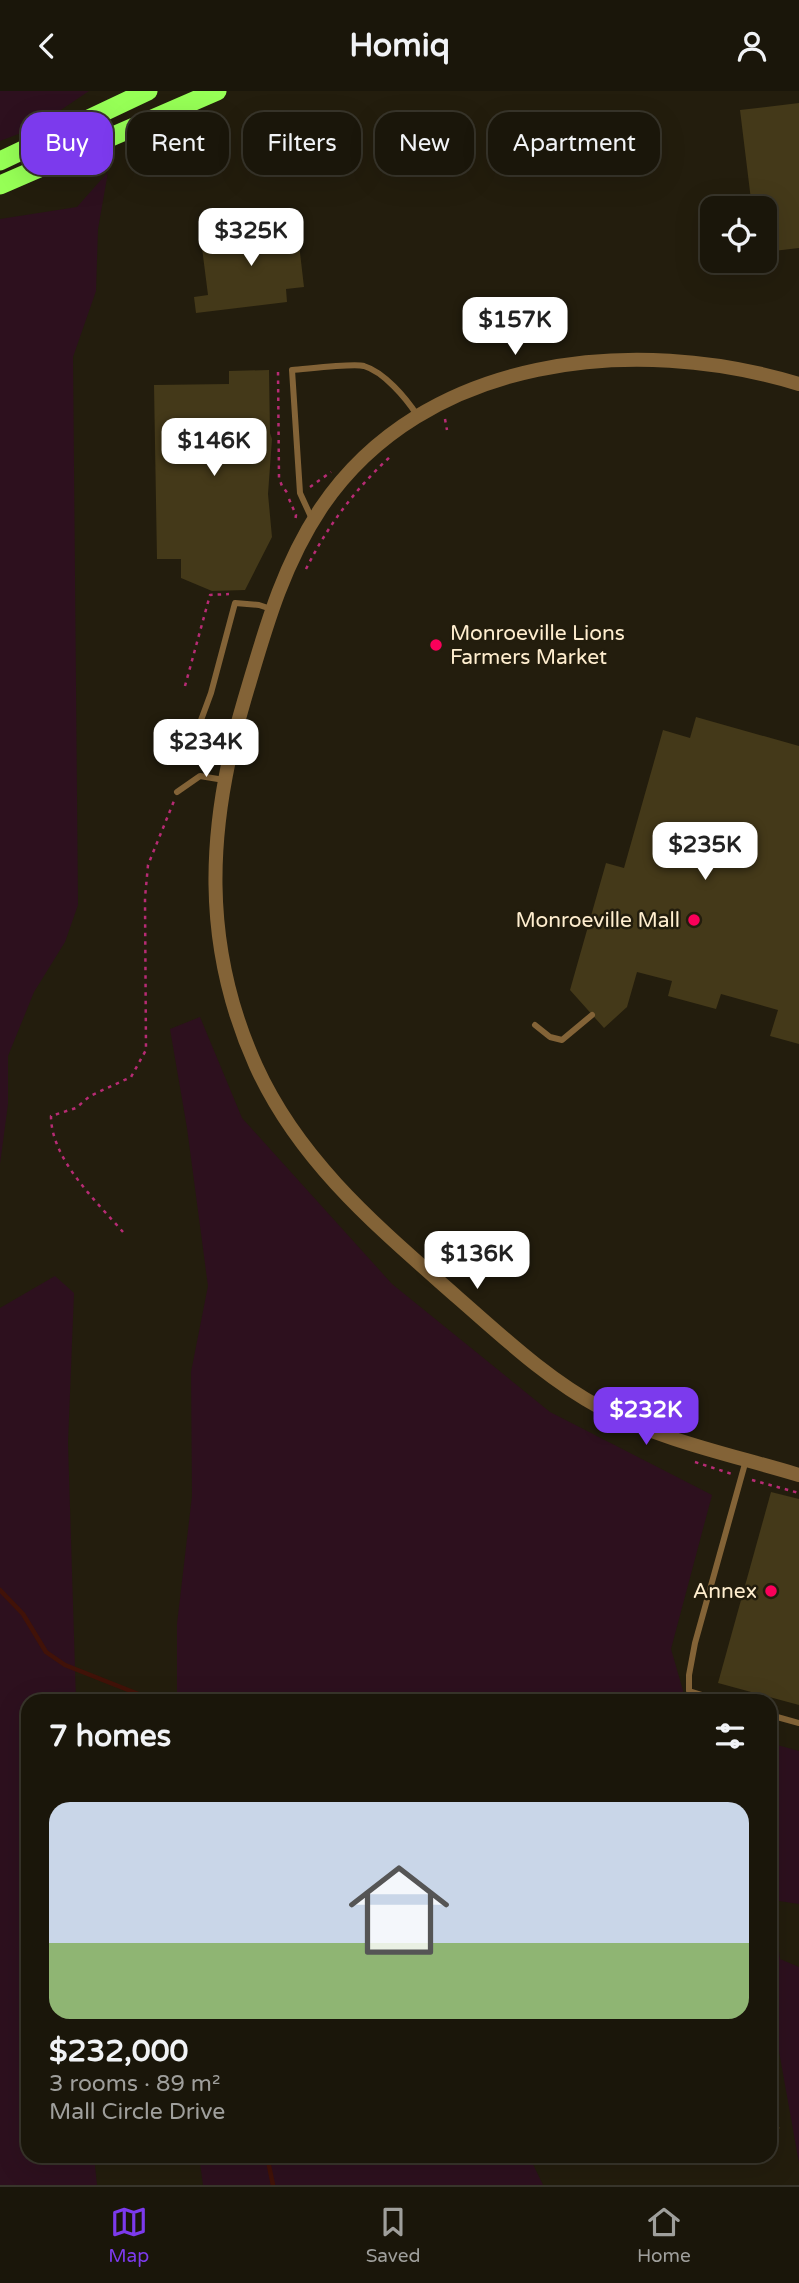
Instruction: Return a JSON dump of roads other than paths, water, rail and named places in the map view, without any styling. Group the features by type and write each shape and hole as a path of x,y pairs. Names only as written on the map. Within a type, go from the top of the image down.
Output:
{"highway":[{"path":"0,161 148,91"},
{"path":"0,185 217,91"}],"street":[{"path":"799,384 749,371 685,362 645,360 574,363 500,379 438,404 359,463 340,483 313,521 285,572 271,609 224,779 217,822 215,880 226,972 233,1003 256,1065 295,1136 328,1177 369,1219 533,1363 591,1402 656,1432 799,1475"}],"lane":[{"path":"313,521 300,493 292,370 363,366 380,374 418,417"},
{"path":"187,758 211,693 235,603 271,609"},
{"path":"177,792 200,776 224,779"},
{"path":"535,1025 550,1037 562,1040 593,1016"},
{"path":"696,1694 689,1692 695,1643 746,1460"},
{"path":"777,1717 799,1723"}],"waterway":[{"path":"0,1590 23,1614 46,1652 65,1665 138,1694"},
{"path":"268,2163 273,2185"}],"place":[{"name":"Monroeville Lions Farmers Market","path":"436,645"},
{"name":"Monroeville Mall","path":"694,920"},
{"name":"Annex","path":"771,1591"}]}
